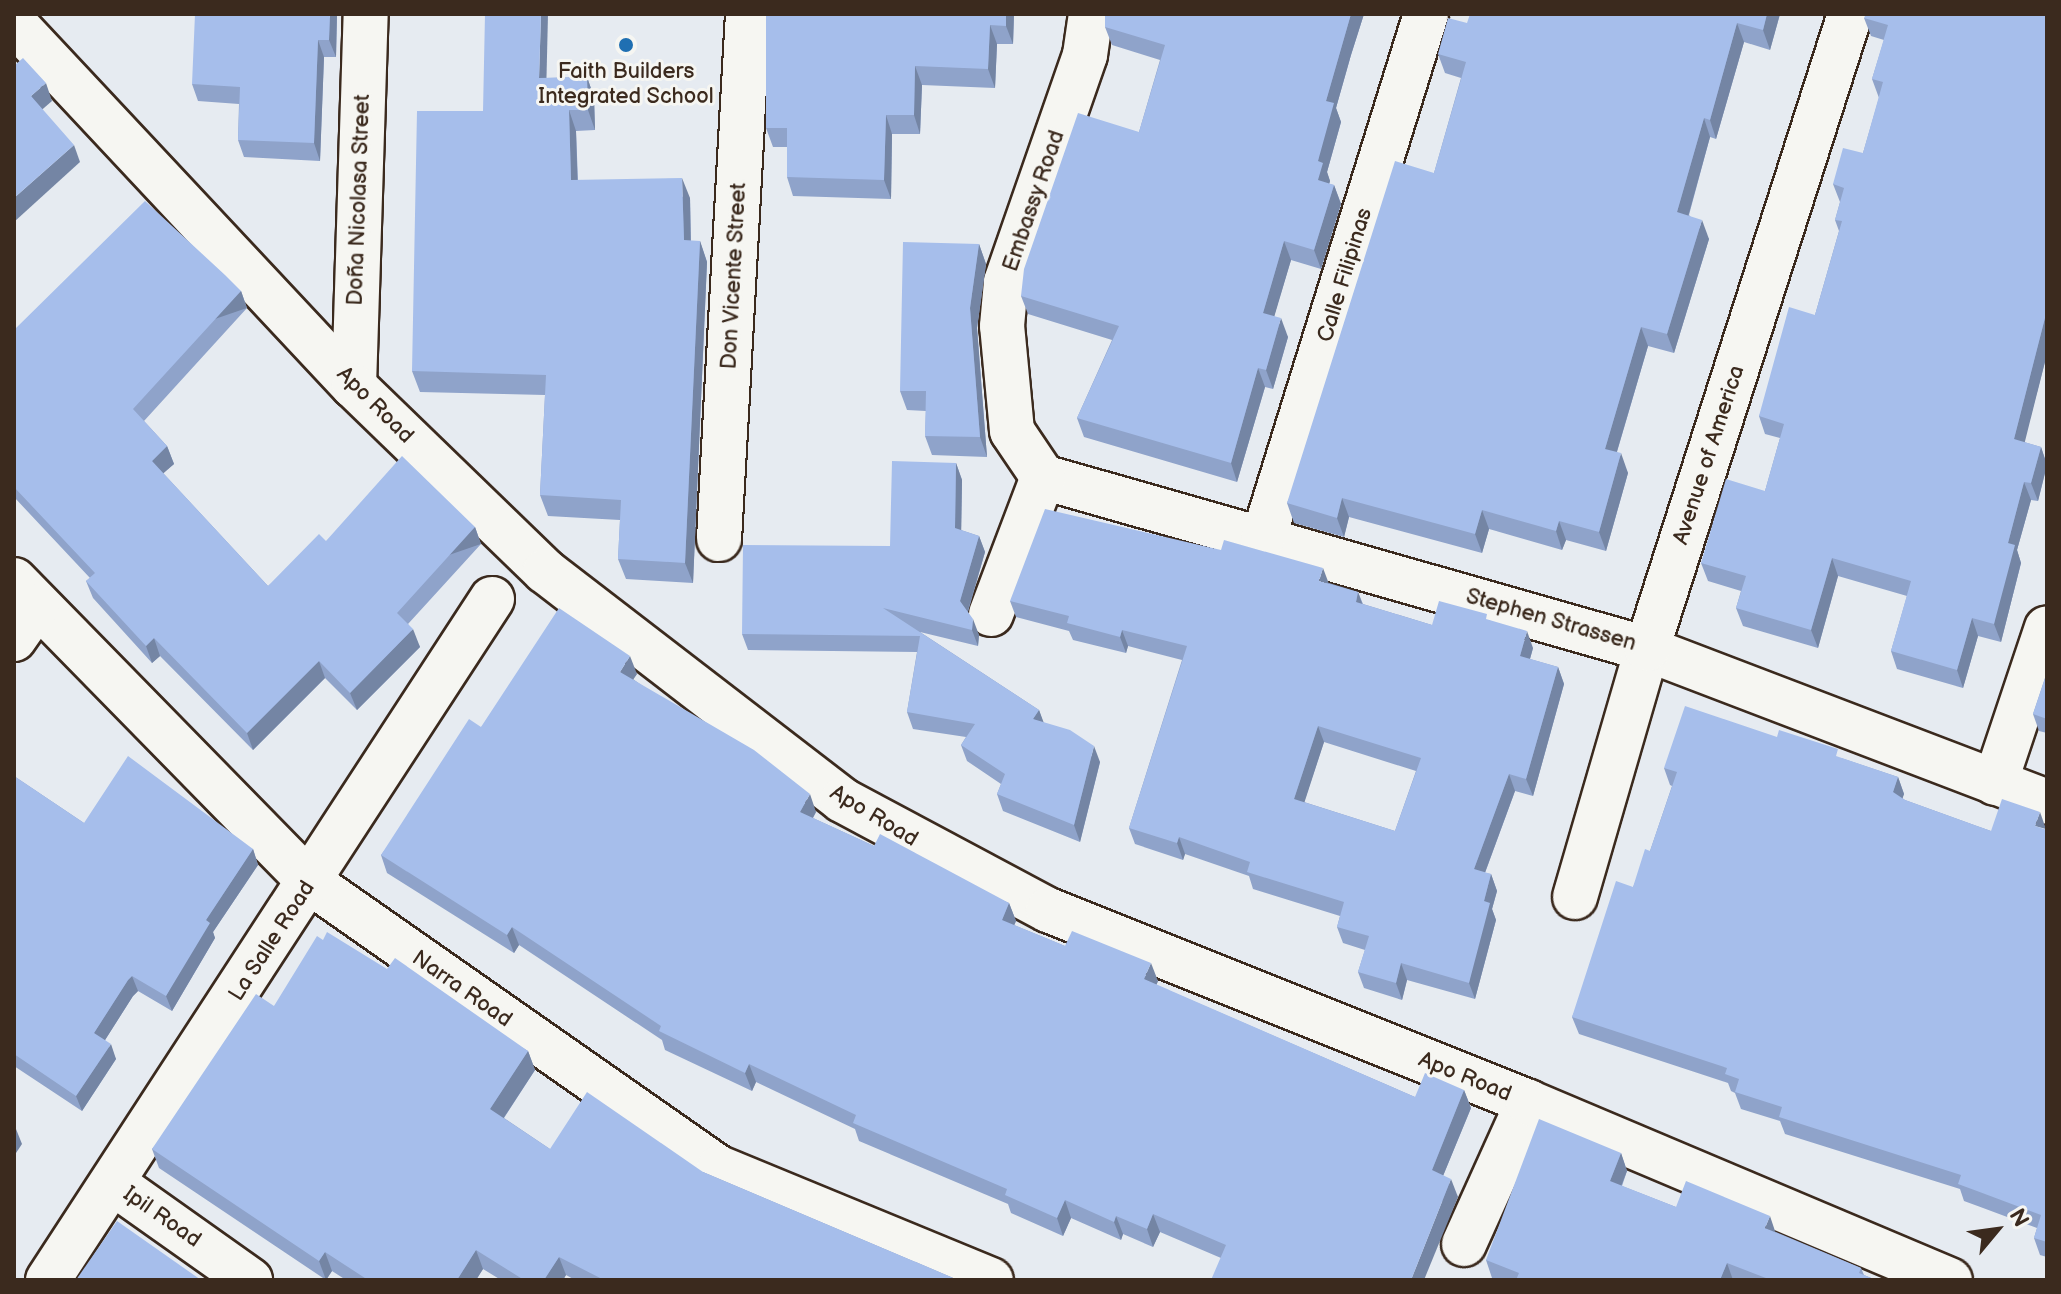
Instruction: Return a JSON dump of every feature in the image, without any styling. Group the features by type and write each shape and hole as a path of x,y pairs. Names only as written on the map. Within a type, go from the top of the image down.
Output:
{"street":[{"name":"Doña Nicolasa Street","path":"354,386 366,14"},
{"name":"Don Vicente Street","path":"719,539 748,14"},
{"name":"Embassy Road","path":"1043,477 1012,431 1002,326 1006,282 1085,55 1091,14"},
{"name":"Calle Filipinas","path":"1264,536 1426,14"},
{"name":"Avenue of America","path":"1575,897 1647,649 1850,14"},
{"name":"Apo Road","path":"14,23 354,386 545,571 842,800 1048,910 1528,1102 1950,1280"},
{"name":"Stephen Strassen","path":"1043,477 1264,536 1647,649 2047,802"},
{"path":"991,614 1043,477"},
{"name":"La Salle Road","path":"48,1280 492,599"},
{"name":"Narra Road","path":"22,608 310,882 719,1168 991,1280"},
{"path":"1995,783 2047,628"},
{"path":"1464,1244 1528,1102"},
{"name":"Ipil Road","path":"113,1183 250,1280"}],"building":[{"path":"195,14 330,14 329,40 318,40 314,143 238,140 240,87 192,84"},
{"path":"485,14 541,14 539,78 587,77 588,110 569,110 571,180 682,178 684,240 700,241 685,563 618,559 621,500 540,495 546,375 412,371 417,111 483,111"},
{"path":"766,14 1006,14 1006,26 990,25 988,69 915,66 914,115 886,115 884,180 787,177 787,128 766,128"},
{"path":"1105,14 1351,14 1326,101 1334,103 1318,161 1323,163 1318,180 1334,185 1314,250 1284,241 1263,313 1281,318 1266,370 1258,368 1231,463 1077,418 1119,326 1021,296 1024,269 1078,113 1139,132 1165,45 1105,27"},
{"path":"1470,14 1767,14 1763,30 1737,23 1710,120 1704,118 1677,212 1702,220 1667,334 1641,327 1605,449 1621,453 1599,532 1559,521 1556,531 1482,510 1475,534 1342,498 1337,518 1287,503 1395,161 1434,173 1466,62 1438,54 1448,18 1467,23"},
{"path":"1866,14 2047,14 2047,310 2014,439 2041,447 2031,483 2024,482 2008,543 2015,545 1994,624 1972,618 1957,670 1891,651 1911,581 1832,558 1811,630 1736,608 1746,576 1701,563 1726,479 1765,491 1784,424 1759,416 1789,307 1815,315 1842,221 1835,220 1844,188 1833,184 1843,148 1863,153 1883,82 1872,79 1888,25 1864,18"},
{"path":"23,58 46,83 31,96 74,145 14,198 14,63"},
{"path":"145,201 241,291 133,409 167,446 152,461 268,586 319,534 326,541 402,456 475,527 397,613 413,629 350,693 319,661 247,733 154,638 146,646 86,581 95,573 14,487 14,330"},
{"path":"903,242 979,244 970,308 980,437 925,436 926,391 900,391"},
{"path":"892,461 956,463 955,528 979,536 960,601 973,619 972,630 883,608 1039,710 1033,719 1070,730 1094,746 1074,825 997,794 1005,774 961,745 975,724 907,712 920,636 742,634 743,545 890,546"},
{"path":"1045,509 1221,550 1224,540 1323,568 1319,581 1358,592 1356,602 1432,625 1439,601 1487,614 1486,619 1527,631 1520,656 1558,667 1526,779 1509,774 1474,869 1491,874 1484,901 1490,903 1469,983 1401,963 1396,983 1358,972 1369,936 1337,927 1344,902 1247,872 1250,862 1179,837 1177,843 1129,828 1187,646 1122,630 1120,637 1067,623 1069,616 1010,601","holes":["1318,726 1421,758 1395,831 1294,799"]},
{"path":"559,608 630,656 620,672 754,750 810,794 800,812 874,846 880,834 1009,903 1002,920 1065,946 1072,931 1151,963 1144,979 1415,1097 1425,1073 1464,1090 1432,1170 1451,1179 1411,1280 1211,1280 1226,1245 1153,1214 1147,1229 1116,1216 1114,1222 1065,1200 1057,1218 1005,1195 1007,1189 853,1123 856,1115 749,1064 745,1073 659,1031 661,1026 512,927 507,935 381,855 469,719 481,727"},
{"path":"2047,672 2047,719 2033,714"},
{"path":"1685,706 1777,737 1779,730 1838,749 1836,756 1898,777 1893,792 1905,800 1991,831 2002,799 2040,812 2035,826 2047,830 2047,1242 2034,1238 2041,1215 1958,1184 1961,1175 1779,1117 1782,1107 1735,1092 1739,1079 1725,1074 1727,1068 1572,1017 1616,881 1633,887 1645,849 1650,851 1677,772 1664,768"},
{"path":"128,756 253,849 206,920 210,923 166,996 132,976 128,980 94,1033 111,1044 76,1096 14,1054 14,776 84,823"},
{"path":"327,932 387,969 395,958 528,1051 490,1109 550,1149 587,1092 703,1172 958,1280 604,1280 559,1257 544,1280 524,1280 476,1250 457,1280 368,1280 325,1252 319,1261 152,1149 256,994 274,1006 317,936 323,940"},
{"path":"1539,1119 1621,1153 1610,1181 1676,1207 1686,1181 1770,1216 1765,1228 1861,1268 1859,1273 1876,1280 1771,1280 1727,1263 1720,1280 1516,1280 1519,1273 1486,1260"},
{"path":"117,1221 201,1280 76,1280"}],"place":[{"name":"Faith Builders Integrated School","path":"626,45"}]}
